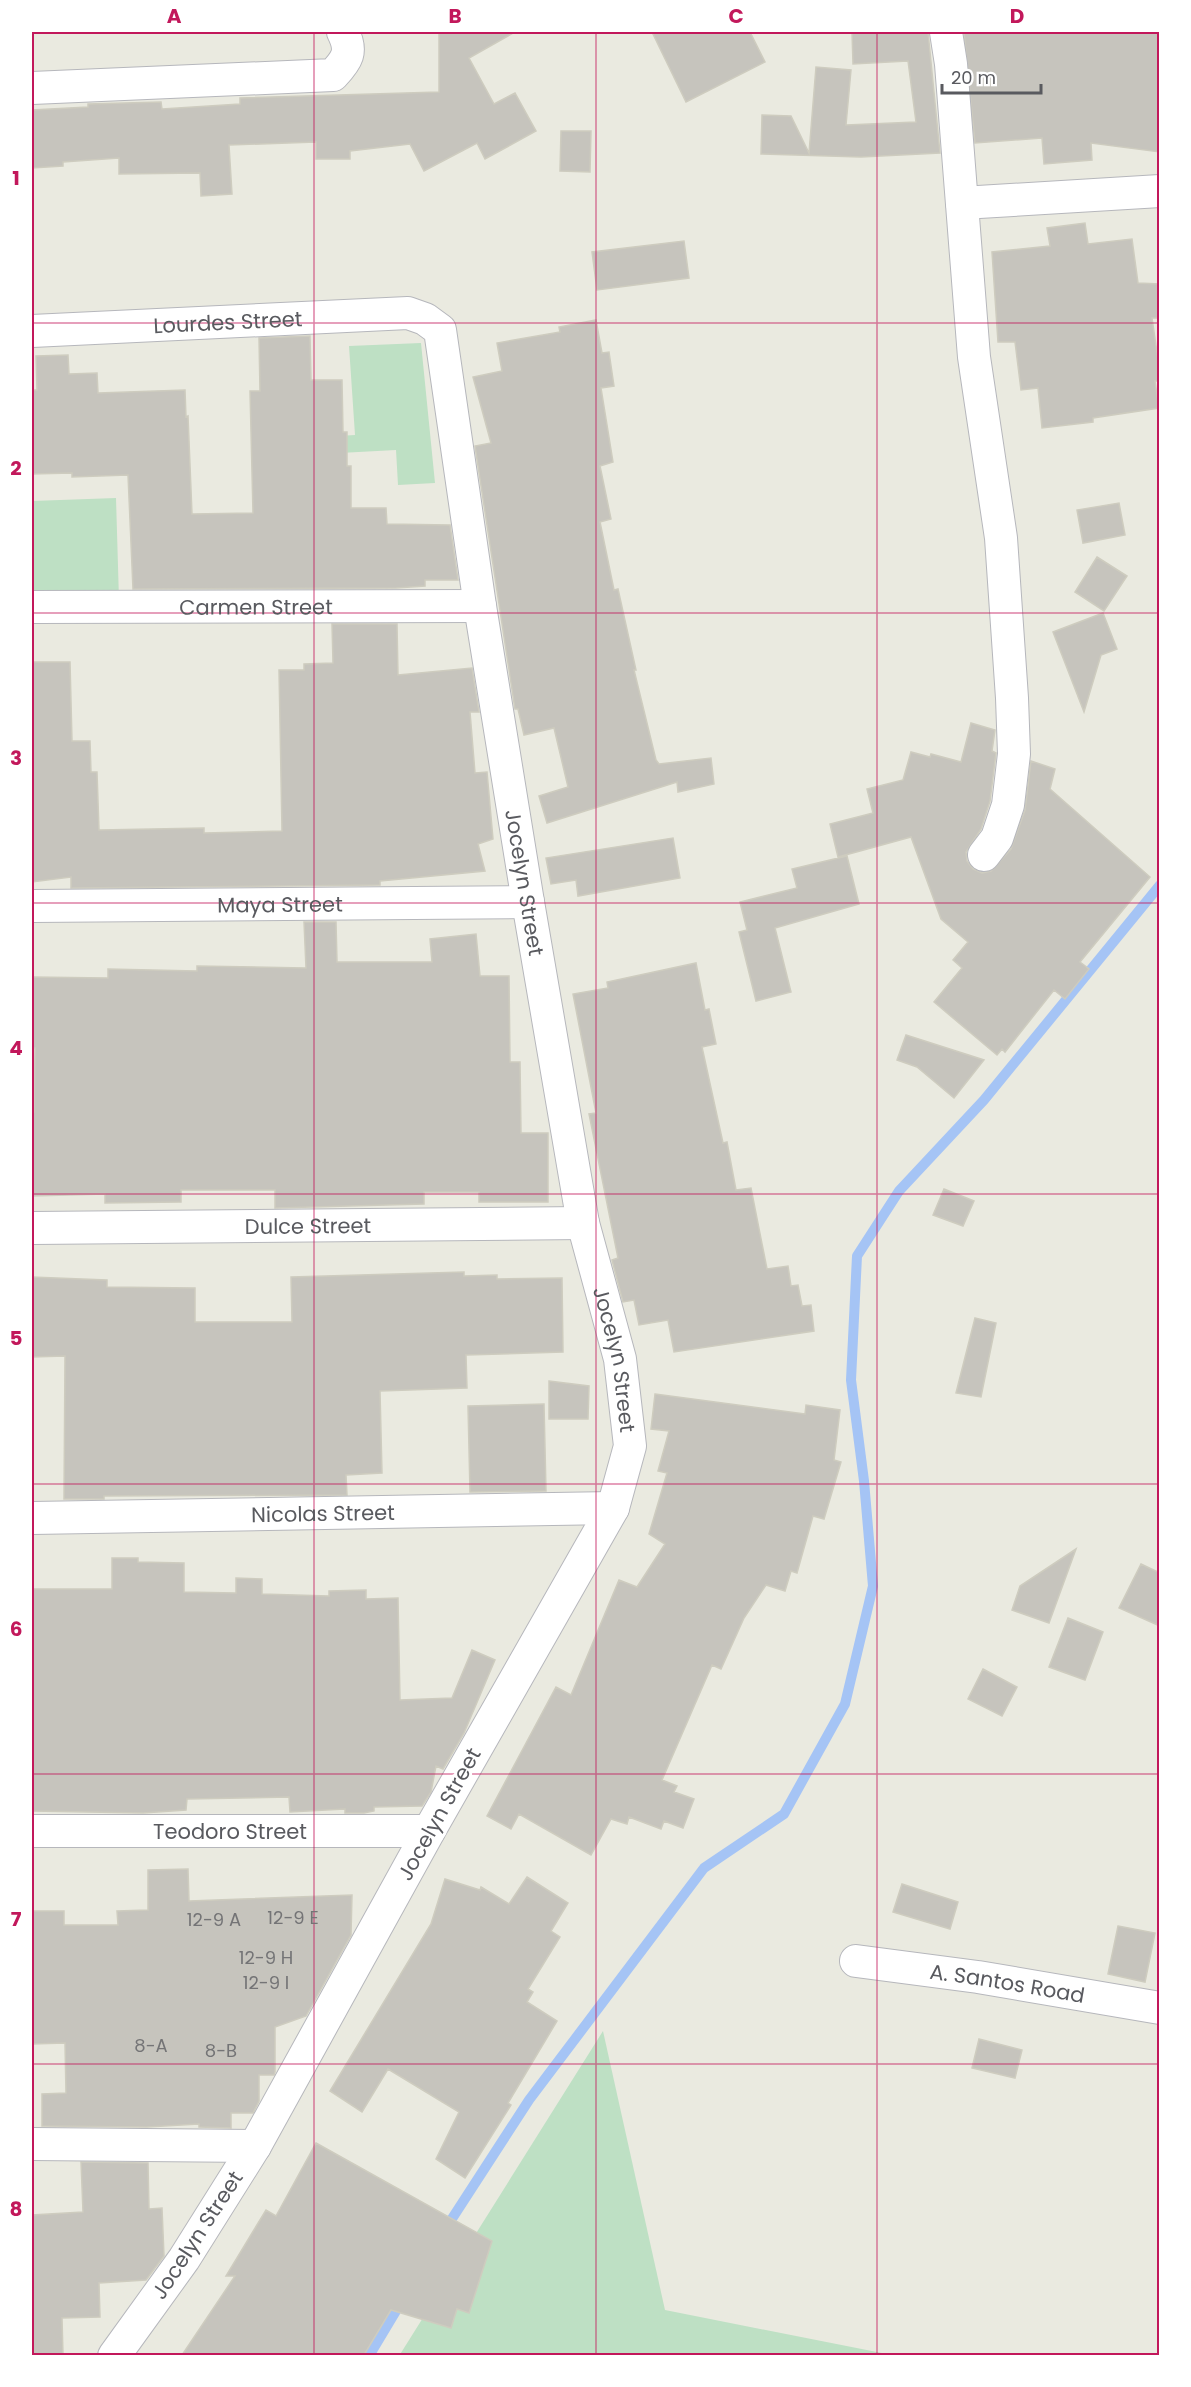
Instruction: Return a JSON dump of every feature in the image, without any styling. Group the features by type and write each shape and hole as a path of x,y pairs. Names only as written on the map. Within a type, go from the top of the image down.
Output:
{"street":[{"path":"32,88 333,75 346,60 348,42 343,32"},
{"path":"946,32 974,357 1001,538 1012,698 1014,754 1008,806 997,838 984,855"},
{"path":"962,203 1160,190"},
{"name":"Lourdes Street","path":"32,332 408,313 425,319"},
{"name":"Jocelyn Street","path":"114,2355 184,2259 255,2146 429,1831 613,1509 630,1446 620,1359 583,1223 528,902 480,606 440,330 425,319"},
{"name":"Carmen Street","path":"32,607 480,606"},
{"name":"Maya Street","path":"32,906 528,902"},
{"name":"Dulce Street","path":"32,1228 583,1223"},
{"name":"Nicolas Street","path":"32,1518 613,1509"},
{"name":"Teodoro Street","path":"32,1831 429,1831"},
{"name":"A. Santos Road","path":"856,1961 978,1977 1160,2008"},
{"path":"32,2144 255,2146"}],"green space":[{"path":"421,343 435,483 398,485 396,450 321,454 320,437 355,435 349,346"},
{"path":"116,498 119,600 32,602 32,501"},
{"path":"603,2031 665,2310 892,2355 399,2356"}],"building":[{"path":"439,32 515,32 469,58 494,104 515,93 536,131 485,159 477,143 424,171 410,144 350,151 350,159 316,159 316,142 229,145 232,194 201,196 200,173 119,174 119,158 63,162 63,166 32,168 32,110 88,107 88,104 161,102 162,109 240,104 240,98 439,92"},
{"path":"652,32 750,32 765,62 686,102"},
{"path":"852,32 928,32 940,153 861,157 761,154 762,115 791,116 809,153 816,67 851,70 846,125 916,122 908,61 853,64"},
{"path":"964,32 1160,32 1160,152 1091,143 1092,160 1044,164 1042,138 975,143"},
{"path":"561,131 591,131 590,172 560,171"},
{"path":"1085,223 1088,244 1132,239 1138,283 1160,284 1160,318 1152,318 1160,373 1160,381 1155,381 1159,408 1093,418 1093,422 1042,428 1038,388 1021,390 1015,342 998,342 992,252 1050,246 1047,228"},
{"path":"684,241 689,278 597,290 592,252"},
{"path":"596,320 602,353 609,352 614,386 601,388 613,462 600,466 611,519 600,522 614,590 618,589 636,670 634,670 656,760 659,764 711,758 714,784 678,792 677,782 547,823 539,796 568,787 554,728 524,735 518,709 515,709 475,446 491,443 473,377 502,371 497,343 560,332 559,327"},
{"path":"310,336 311,380 342,380 343,432 347,432 347,466 351,466 351,508 386,508 387,524 450,525 458,580 425,580 425,586 396,588 133,589 128,475 72,477 72,473 32,474 32,390 37,390 36,356 68,355 69,374 97,373 98,393 185,390 192,514 253,513 250,391 260,391 259,338"},
{"path":"1119,503 1125,535 1083,543 1077,510"},
{"path":"1097,557 1127,576 1104,611 1075,592"},
{"path":"1103,613 1117,649 1101,655 1084,712 1053,632"},
{"path":"332,624 397,624 398,675 472,668 479,712 470,712 475,773 487,772 493,839 478,844 485,871 380,881 380,885 71,888 71,877 32,882 32,662 70,662 72,741 90,741 91,772 97,772 99,830 204,828 204,833 282,831 279,670 304,670 304,664 333,663"},
{"path":"971,723 995,730 992,751 996,753 990,801 981,829 966,852 967,861 973,869 982,873 991,871 1011,849 1025,810 1031,761 1055,769 1050,789 1150,877 1080,962 1089,969 1065,999 1054,990 1005,1052 1002,1049 997,1055 934,1002 962,968 953,960 968,942 941,919 911,837 838,857 830,824 873,813 867,789 903,780 911,752 930,757 931,754 961,762"},
{"path":"673,838 680,878 578,896 576,880 551,884 546,858"},
{"path":"847,856 859,904 775,928 791,992 756,1001 739,932 747,930 740,902 797,888 792,869"},
{"path":"304,922 336,922 337,962 432,962 430,939 476,934 480,976 509,976 510,1062 520,1062 521,1133 548,1133 548,1202 479,1202 479,1192 424,1192 424,1204 275,1208 275,1190 181,1190 181,1202 105,1203 105,1194 32,1196 35,1048 32,1048 32,977 108,978 108,969 197,971 197,966 306,968"},
{"path":"696,963 705,1010 709,1009 716,1044 702,1047 723,1143 727,1142 736,1190 751,1188 767,1269 788,1266 791,1286 798,1285 802,1306 811,1305 814,1331 674,1352 668,1320 639,1325 634,1300 623,1302 612,1260 618,1258 589,1114 596,1113 573,994 608,988 607,982"},
{"path":"906,1035 984,1060 954,1098 917,1067 897,1060"},
{"path":"944,1189 974,1201 963,1226 933,1215"},
{"path":"464,1272 464,1276 497,1275 497,1279 562,1278 563,1352 466,1355 467,1388 380,1391 382,1473 346,1475 347,1495 104,1496 104,1499 64,1499 65,1356 32,1357 32,1277 107,1280 107,1287 195,1288 195,1322 292,1322 291,1277"},
{"path":"975,1318 996,1323 981,1397 956,1393"},
{"path":"549,1381 589,1386 588,1419 549,1419"},
{"path":"655,1394 805,1414 806,1405 840,1410 834,1460 841,1462 824,1519 813,1516 797,1573 791,1571 785,1591 766,1585 744,1618 721,1669 712,1665 662,1780 677,1786 674,1792 694,1799 683,1828 664,1821 661,1829 629,1817 627,1824 611,1819 591,1855 519,1814 511,1829 487,1816 556,1687 571,1695 619,1580 637,1587 665,1544 649,1534 667,1473 658,1471 669,1431 651,1429"},
{"path":"544,1404 546,1491 470,1492 468,1406"},
{"path":"1076,1549 1049,1623 1012,1610 1020,1586"},
{"path":"112,1558 138,1558 138,1562 184,1563 184,1592 236,1593 236,1578 262,1579 262,1594 329,1596 329,1591 366,1590 366,1599 398,1598 400,1700 452,1698 472,1650 495,1660 464,1733 443,1769 436,1766 431,1792 422,1806 374,1807 374,1811 364,1813 345,1813 345,1809 290,1812 289,1797 187,1799 186,1810 143,1813 32,1811 32,1589 112,1589"},
{"path":"1141,1564 1160,1573 1160,1626 1119,1608"},
{"path":"1068,1618 1103,1632 1085,1680 1049,1667"},
{"path":"983,1669 1017,1687 1002,1716 968,1699"},
{"path":"188,1869 189,1901 352,1895 351,1935 306,2016 275,2027 275,2072 274,2075 259,2075 259,2101 253,2113 231,2113 231,2128 199,2127 199,2124 147,2127 42,2126 42,2094 66,2093 65,2043 33,2044 32,1911 64,1911 64,1925 118,1925 117,1911 148,1910 148,1870"},
{"path":"527,1877 568,1903 551,1931 560,1937 528,1989 533,1992 527,2002 557,2021 508,2103 511,2105 465,2178 436,2159 459,2112 388,2069 362,2112 330,2091 431,1924 445,1879 480,1890 481,1887 509,1904"},
{"path":"902,1884 958,1902 950,1929 893,1912"},
{"path":"1118,1926 1155,1933 1145,1982 1108,1974"},
{"path":"979,2039 1022,2050 1015,2078 972,2068"},
{"path":"316,2143 492,2241 469,2313 457,2309 451,2328 391,2310 364,2355 182,2355 235,2276 226,2276 266,2210 276,2216"},
{"path":"81,2162 148,2163 149,2209 162,2208 164,2256 146,2280 99,2283 100,2317 62,2318 63,2355 32,2355 32,2215 83,2212"}],"waterway":[{"path":"444,2231 529,2100 704,1868 784,1814 845,1704 873,1586 864,1481 851,1380 857,1256 899,1191 984,1100 1160,885"},
{"path":"369,2356 402,2301"}]}
